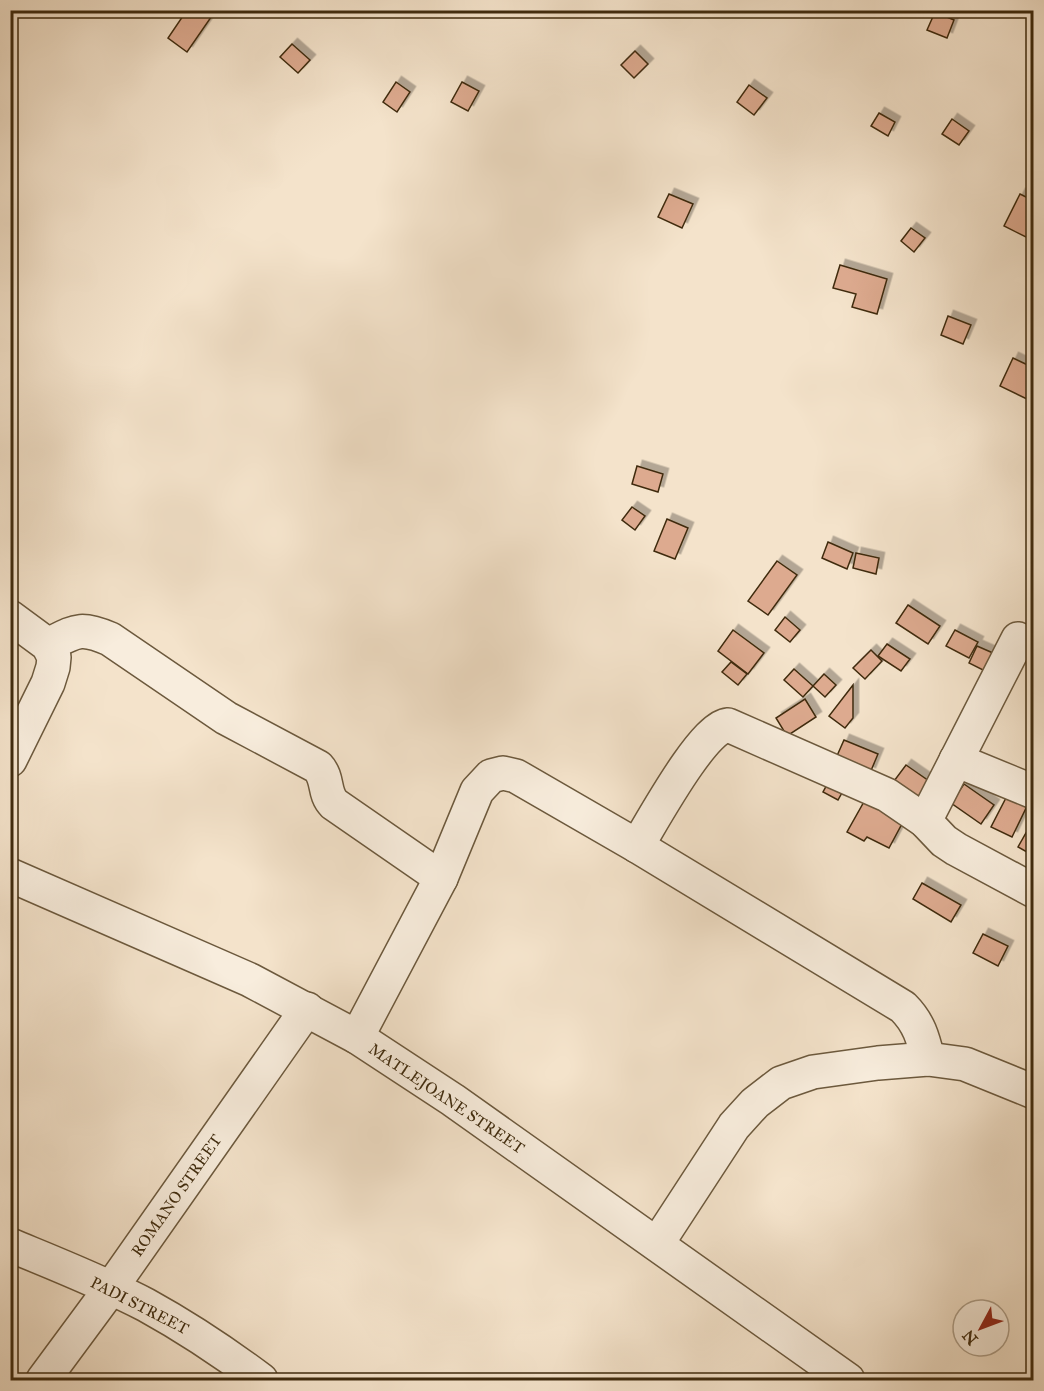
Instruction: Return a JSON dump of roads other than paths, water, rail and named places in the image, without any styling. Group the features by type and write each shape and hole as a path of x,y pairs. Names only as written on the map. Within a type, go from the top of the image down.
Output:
{"street":[{"path":"10,617 48,645 54,657 48,683 10,760"},
{"path":"48,645 81,630 95,632 110,639 226,718 318,767 325,775 328,795 334,804 441,878"},
{"path":"925,821 1018,639"},
{"path":"637,846 683,772 709,736 721,726 728,725 887,795 925,821 950,845 1034,891"},
{"path":"956,759 1034,792"},
{"path":"357,1037 441,878 477,791 491,776 503,773 516,776 637,846 903,1007 915,1019 928,1059"},
{"name":"MATLEJOANE STREET","path":"10,875 250,980 357,1037 453,1100 848,1380"},
{"name":"ROMANO STREET","path":"43,1380 111,1288 307,1009"},
{"path":"657,1244 734,1126 755,1103 782,1083 813,1072 928,1059 965,1064 1034,1092"},
{"name":"PADI STREET","path":"10,1245 146,1305 196,1334 261,1380"}]}
